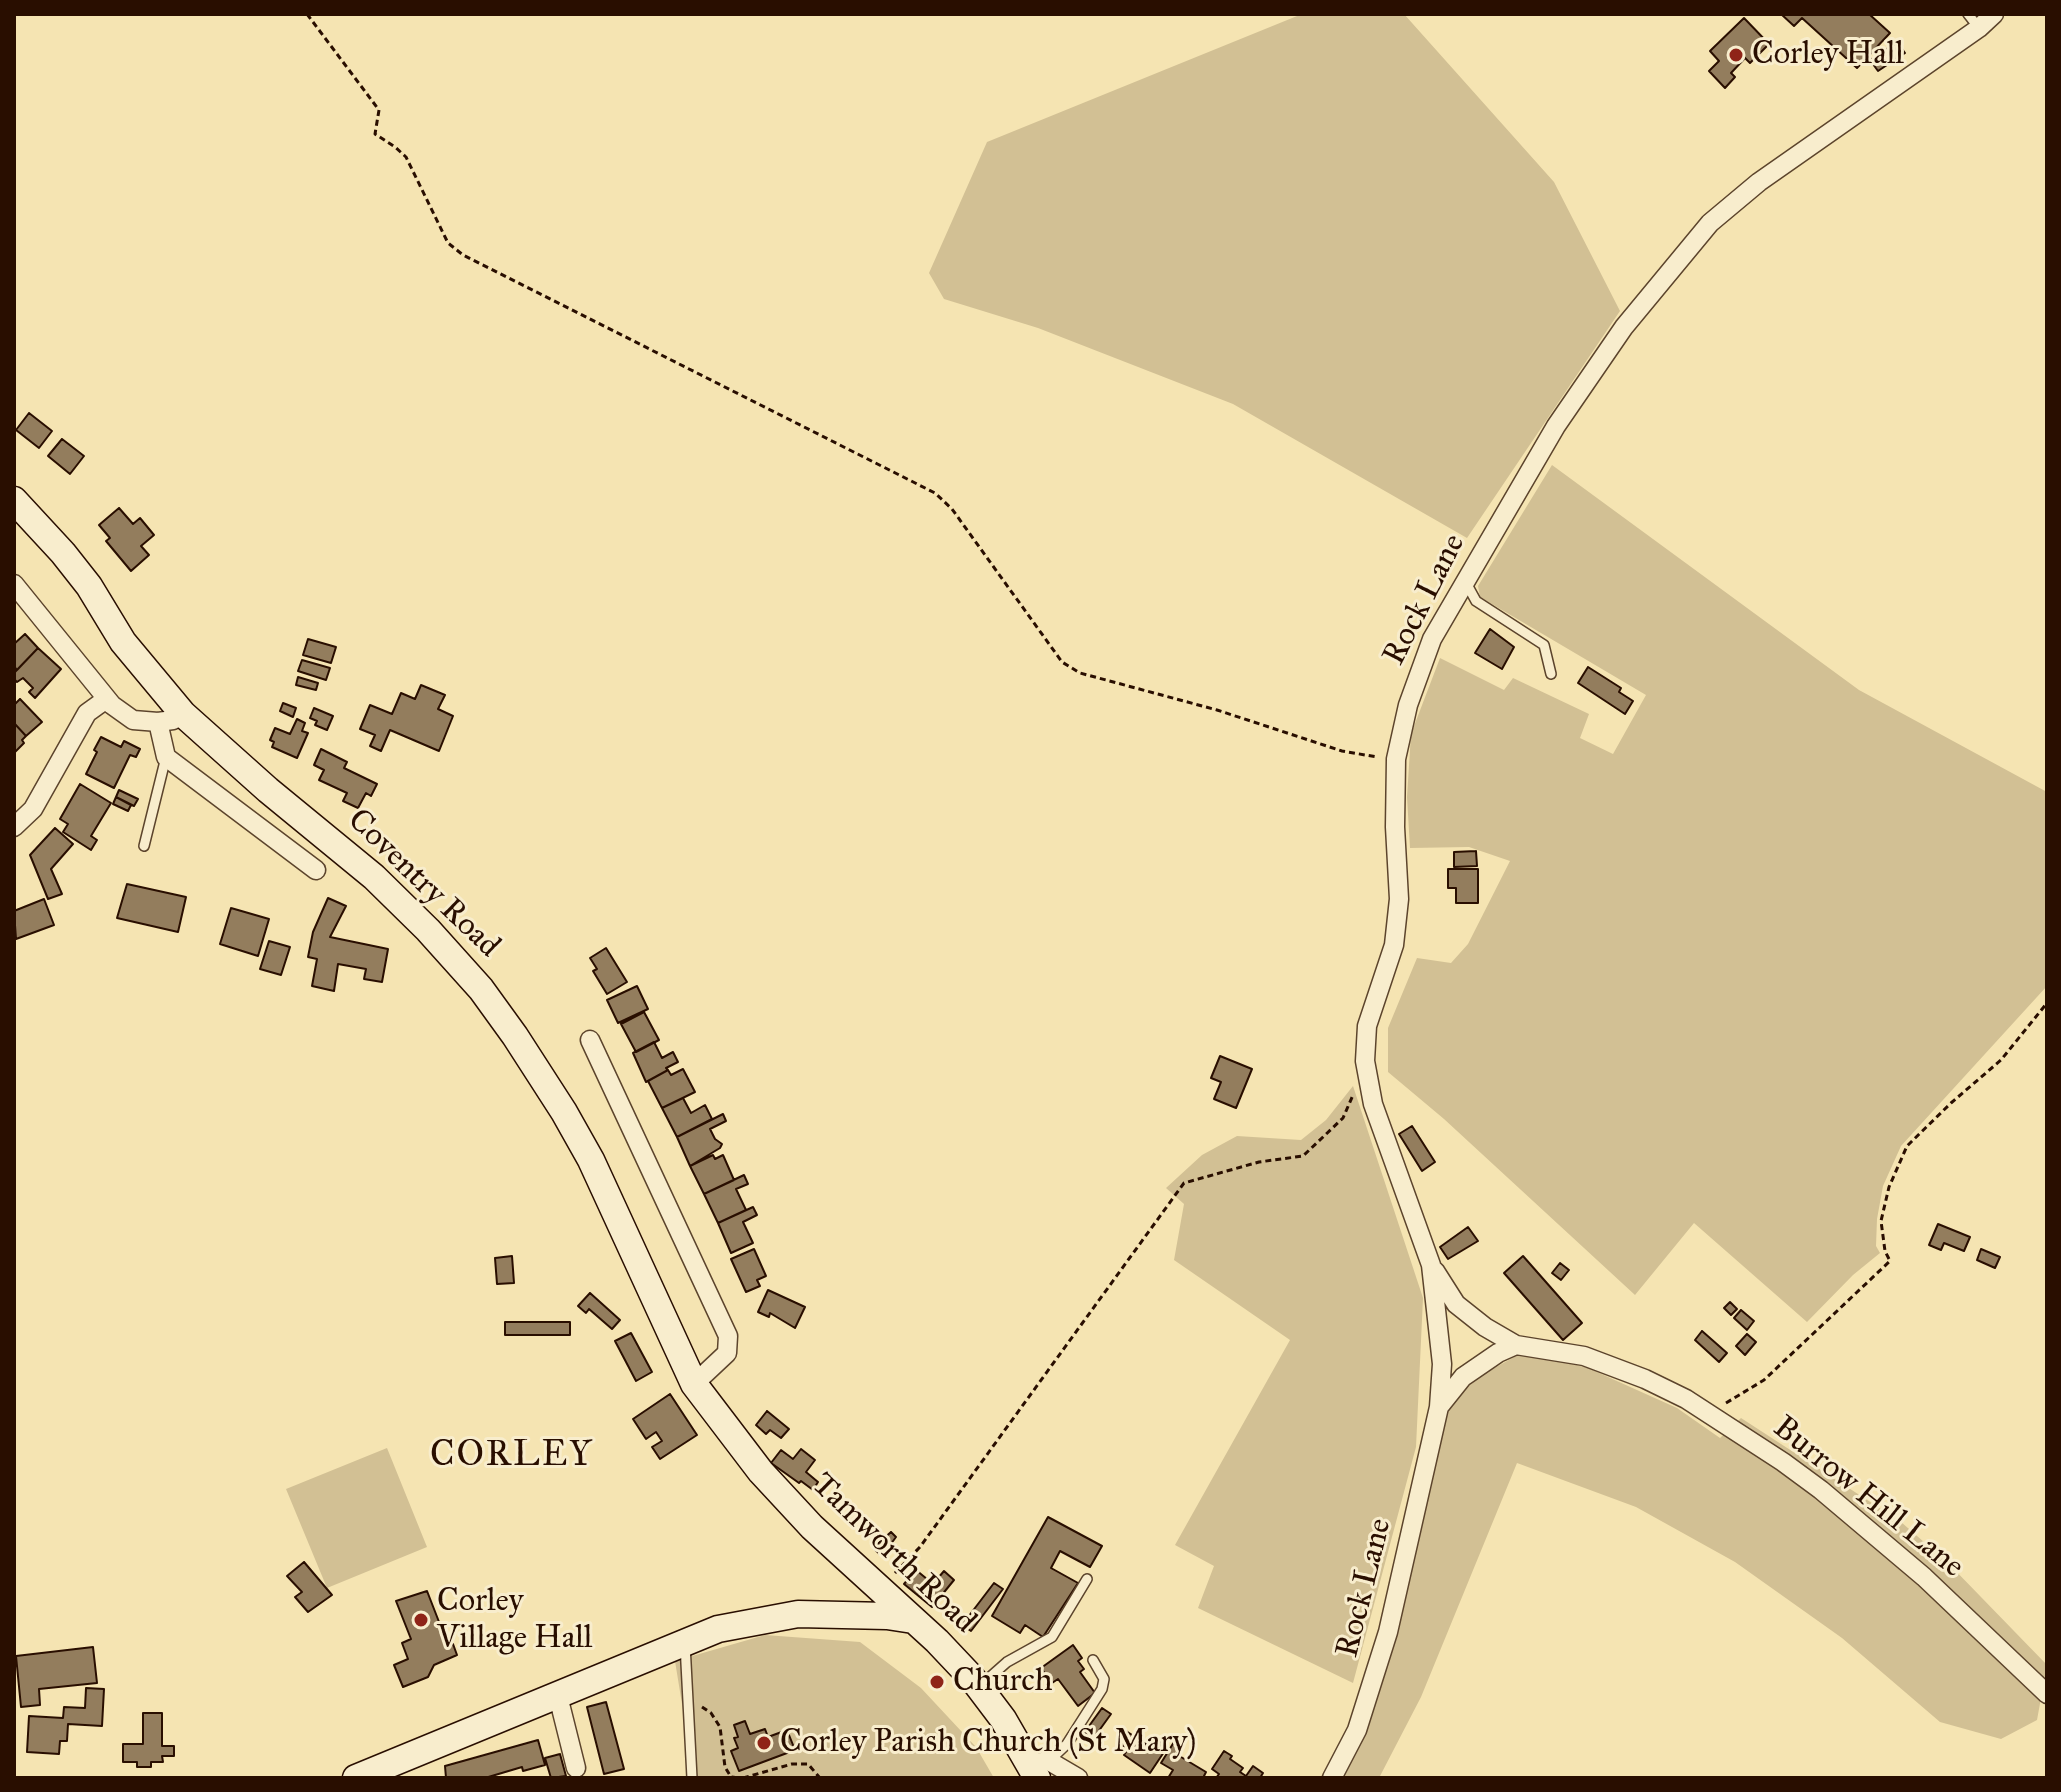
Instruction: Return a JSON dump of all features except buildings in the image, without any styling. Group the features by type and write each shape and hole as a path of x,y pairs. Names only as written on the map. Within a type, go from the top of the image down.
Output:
{"main road":[{"name":"Coventry Road","path":"14,500 89,586 171,718 268,790 374,877 428,930 481,989 564,1112 591,1160 694,1384"},
{"name":"Tamworth Road","path":"694,1384 761,1472 812,1527 913,1620 979,1687 1039,1768"},
{"path":"356,1778 685,1641 718,1629 846,1607 876,1586"},
{"path":"798,1614 887,1616 913,1620"}],"street":[{"name":"Rock Lane","path":"1332,1778 1357,1730 1388,1632 1439,1407 1442,1364 1440,1328 1431,1265 1378,1117 1365,1061 1367,1026 1394,945 1399,899 1395,827 1396,759 1408,705 1432,639 1564,414 1624,327 1710,223 1759,182 1974,21 1994,14"},
{"path":"14,584 89,675 105,700 133,720 171,718 166,757 316,870"},
{"path":"14,827 33,809 87,713 105,700"},
{"path":"590,1040 728,1336 727,1353 694,1384"},
{"name":"Burrow Hill Lane","path":"1431,1265 1456,1304 1485,1327 1516,1345 1584,1356 1645,1379 1686,1399 1783,1462 1924,1577 2047,1694"},
{"name":"Rock Lane","path":"1439,1407 1463,1377 1498,1353 1516,1345"},
{"path":"558,1696 576,1768"},
{"path":"1039,1768 1078,1778"}],"lane":[{"path":"1465,581 1476,601 1544,645 1551,674"},
{"path":"144,846 166,757"},
{"path":"979,1687 1007,1662 1052,1637 1087,1579"},
{"path":"685,1641 692,1778"},
{"path":"1039,1768 1067,1744 1102,1689 1104,1679 1093,1660"}],"path":[{"path":"307,14 379,110 375,134 406,157 448,243 463,255 935,493 952,509 1062,662 1080,673 1217,710 1342,751 1396,759"},
{"path":"1711,1416 1730,1400 1764,1380 1890,1261 1885,1251 1881,1221 1889,1187 1907,1146 2001,1060 2047,1003"},
{"path":"876,1586 890,1579 929,1535 1184,1183 1259,1162 1303,1156 1343,1118 1351,1097 1360,1088 1370,1087"},
{"path":"698,1698 702,1708 711,1713 720,1727 725,1767 731,1777 742,1778 792,1764 808,1764 820,1778"},
{"path":"956,1778 962,1778"}],"shaded area":[{"path":"1302,14 1404,14 1554,182 1620,311 1467,538 1233,404 1038,328 944,299 929,273 987,142"},
{"path":"1552,465 1859,690 2047,792 2047,986 1901,1146 1883,1186 1877,1219 1876,1246 1880,1253 1853,1275 1807,1322 1694,1223 1635,1295 1444,1119 1388,1072 1388,1028 1417,958 1451,963 1468,944 1510,861 1469,847 1410,848 1407,797 1411,734 1440,658 1504,690 1513,678 1589,714 1580,738 1613,754 1646,695 1480,597 1478,586"},
{"path":"1353,1086 1423,1298 1416,1447 1353,1683 1198,1608 1214,1566 1175,1545 1290,1340 1174,1260 1184,1204 1166,1188 1202,1155 1237,1136 1301,1140 1326,1120"},
{"path":"1525,1351 1588,1368 1677,1408 1720,1438 1741,1418 1901,1522 1948,1563 2047,1665 2037,1720 2001,1739 1940,1722 1842,1638 1735,1562 1636,1507 1517,1463 1421,1697 1379,1778 1343,1778 1367,1731 1398,1630 1445,1420 1453,1401 1480,1376"},
{"path":"387,1448 427,1547 327,1588 286,1489"},
{"path":"765,1635 860,1642 921,1688 976,1747 994,1778 694,1778 675,1661"}],"place":[{"name":"Corley Hall","path":"1736,55"},
{"name":"Corley Village Hall","path":"421,1620"},
{"name":"Church","path":"937,1682"},
{"name":"Corley Parish Church (St Mary)","path":"764,1743"}],"district":[{"name":"CORLEY","path":"512,1456"}]}
